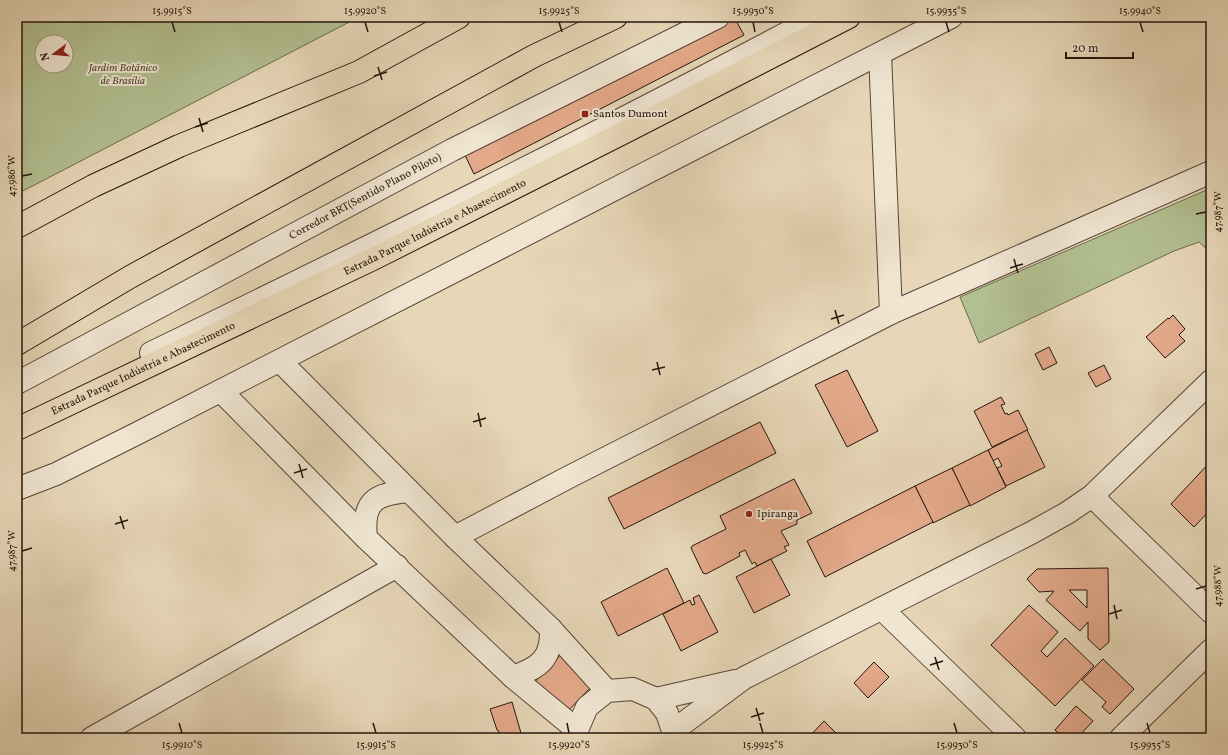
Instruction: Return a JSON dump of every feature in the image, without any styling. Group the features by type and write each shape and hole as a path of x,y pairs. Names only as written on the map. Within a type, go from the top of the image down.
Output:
{"main road":[{"path":"17,227 93,186 179,146 359,72 459,17"},
{"path":"17,344 130,277 499,75 534,56 616,17"},
{"name":"Estrada Parque Indústria e Abastecimento","path":"17,429 382,254 629,130 849,17"}],"street":[{"name":"Corredor BRT(Sentido Plano Piloto)","path":"17,382 452,150 718,17"},
{"path":"17,418 352,256 817,17"},
{"path":"17,489 70,467 138,434 951,17"},
{"path":"880,54 891,314"},
{"path":"455,537 598,462 891,314 1211,172"},
{"path":"280,361 455,537 551,629 607,691"},
{"path":"221,391 366,538 513,677 577,734 587,707 607,691 632,689 656,699 667,713 673,734 744,678 1031,533 1067,513 1092,496 1211,381"},
{"path":"366,538 364,523 369,506 376,499 386,494 409,491"},
{"path":"1092,496 1211,612"},
{"path":"92,738 397,566"},
{"path":"882,608 1015,738"},
{"path":"513,677 535,668 542,661 548,651 551,640 551,629"},
{"path":"1121,738 1211,650"},
{"path":"656,699 744,678"}],"green space":[{"name":"Jardim Botânico de Brasília","path":"17,17 359,17 17,194"},
{"path":"1211,188 1211,253 1199,242 1174,251 979,343 960,297"}],"building":[{"path":"723,17 734,17 744,35 474,174 463,151"},
{"path":"1173,315 1185,329 1179,335 1185,341 1165,358 1146,337"},
{"path":"1049,347 1057,363 1043,370 1035,354"},
{"path":"1104,365 1111,379 1096,387 1088,373"},
{"path":"847,370 878,431 847,447 815,385"},
{"path":"1001,397 1005,404 1001,405 1005,414 1007,413 1008,415 1018,410 1028,430 992,447 974,411"},
{"path":"760,422 776,453 624,529 608,498"},
{"path":"1027,430 1045,467 1006,486 997,468 1002,466 998,458 993,461 988,450"},
{"path":"988,450 1006,487 970,506 952,468"},
{"path":"1211,461 1211,509 1194,527 1171,504"},
{"path":"952,468 970,505 933,523 915,486"},
{"path":"794,479 812,513 797,520 797,524 781,531 789,545 784,547 787,551 757,566 755,562 752,564 745,550 739,553 740,556 706,574 703,573 691,548 692,546 726,529 720,516"},
{"path":"915,486 933,522 825,577 807,541"},
{"path":"771,559 790,595 754,613 736,577"},
{"path":"667,568 684,603 618,636 601,602"},
{"path":"1108,568 1109,642 1100,650 1088,639 1088,622 1080,631 1046,600 1054,591 1039,592 1027,579 1037,569","holes":["1069,590 1087,590 1087,608"]},
{"path":"699,595 718,632 681,651 663,614 690,600 692,605 695,604 693,598"},
{"path":"1029,605 1058,632 1041,651 1047,657 1065,638 1094,666 1055,706 991,645"},
{"path":"568,647 600,678 556,723 524,693"},
{"path":"1103,659 1134,689 1110,714 1102,707 1106,702 1082,680"},
{"path":"874,662 889,677 868,698 854,683"},
{"path":"512,702 521,733 501,738 490,709"},
{"path":"1076,706 1093,721 1077,738 1064,738 1055,730"},
{"path":"824,721 841,738 808,738"},
{"path":"522,734 523,738 511,738"}],"place":[{"name":"Santos Dumont","path":"585,114"},
{"name":"Ipiranga","path":"749,514"}]}
